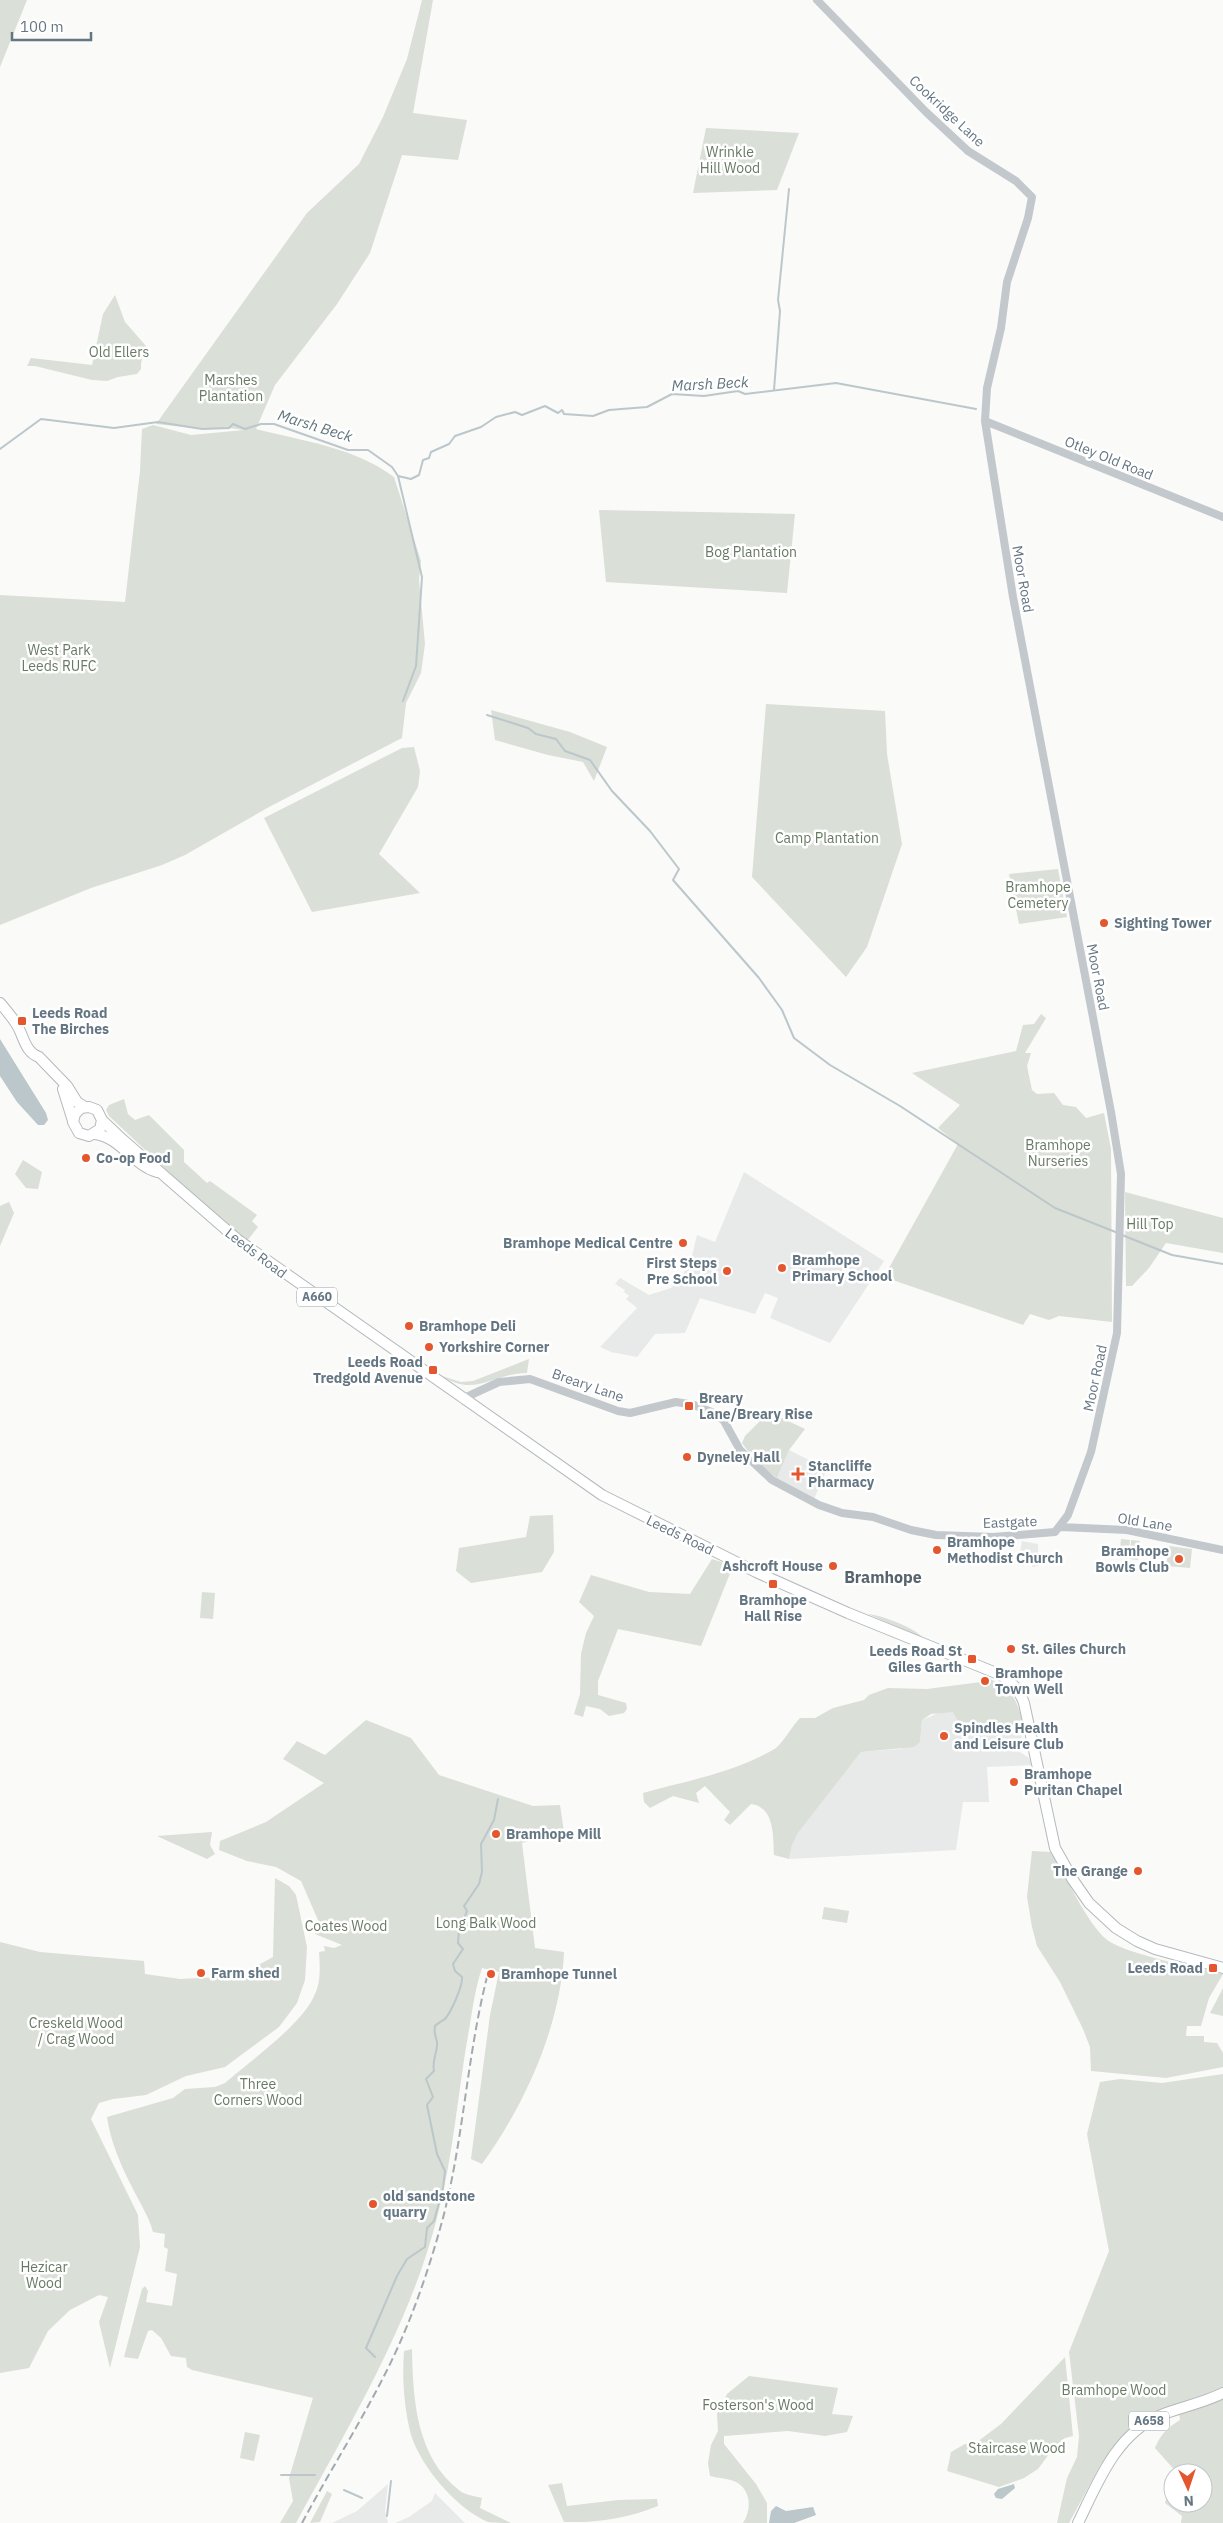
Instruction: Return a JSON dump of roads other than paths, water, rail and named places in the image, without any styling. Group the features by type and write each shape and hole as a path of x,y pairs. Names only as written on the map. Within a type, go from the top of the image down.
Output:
{"highway":[{"path":"0,1003 33,1055 39,1057 67,1086 77,1102 85,1107 97,1110 102,1120 100,1129 95,1134 86,1136 79,1134 74,1128 60,1080"},
{"path":"73,1122 75,1114 85,1107"},
{"name":"Leeds Road","path":"102,1120 252,1252 462,1399 620,1505 848,1614 1001,1675 1018,1688 1024,1703 1055,1848 1073,1880 1090,1903 1116,1928 1137,1941 1155,1949 1223,1968"},
{"name":"Leeds Road","path":"95,1134 109,1138 149,1170 163,1173"},
{"name":"A658","path":"1078,2523 1102,2475 1123,2443 1135,2430 1160,2415 1223,2393"}],"street":[{"name":"Cookridge Lane","path":"817,0 921,107 968,151 1016,181 1032,197 1030,211 1007,282 1001,328 985,402 986,421"},
{"name":"Otley Old Road","path":"986,421 1223,517"},
{"name":"Moor Road","path":"986,421 1013,597 1111,1112 1121,1174 1117,1334 1091,1452 1073,1504 1058,1529"},
{"name":"Breary Lane","path":"462,1399 499,1382 530,1379 618,1411 630,1412 676,1402 694,1406 714,1413 724,1421 740,1450 756,1468 776,1482 819,1505 842,1513 873,1517 911,1530 936,1535 965,1535"},
{"name":"Eastgate","path":"965,1535 993,1537 1058,1529"},
{"name":"Old Lane","path":"1058,1529 1127,1530 1223,1550"}],"waterway":[{"path":"774,390 780,311 778,300 789,189"},
{"name":"Marsh Beck","path":"0,449 41,419 114,428 158,422 202,429 229,428 233,424 245,429 261,424 274,424 348,450 368,450 392,467 398,476 411,479 419,475 423,460 429,458 431,452 449,444 455,436 481,427 496,417 515,412 522,415 545,406 558,413 562,410 564,414 593,416 609,410 647,407 672,394 704,396 738,391 745,394 836,383 976,409"},
{"path":"398,476 422,577 416,666 403,701"},
{"path":"487,715 528,728 536,734 556,739 565,751 590,760 612,791 650,831 679,869 673,880 759,978 782,1010 794,1038 830,1065 900,1106 1055,1208 1118,1233"},
{"path":"1122,1235 1172,1255 1223,1264"},
{"path":"375,2357 366,2348 397,2276 407,2259 425,2247 427,2228 434,2221 443,2188 445,2171 437,2154 427,2105 433,2097 426,2079 434,2071 437,2050 435,2026 447,2016 461,1986 462,1977 455,1971 453,1964 463,1949 458,1943 459,1931 467,1911 464,1906 479,1884 482,1872 481,1844 494,1820 498,1799"},
{"path":"281,2475 315,2475"},
{"path":"387,2516 391,2481"},
{"path":"344,2490 362,2498"}],"railway":[{"path":"302,2523 383,2378 401,2340 424,2280 450,2188 475,2034 488,1973"}],"place":[{"name":"Sighting Tower","path":"1104,923"},
{"name":"Leeds Road The Birches","path":"22,1021"},
{"name":"Co-op Food","path":"86,1158"},
{"name":"Bramhope Medical Centre","path":"683,1243"},
{"name":"Bramhope Primary School","path":"782,1268"},
{"name":"First Steps Pre School","path":"727,1271"},
{"name":"Bramhope Deli","path":"409,1326"},
{"name":"Yorkshire Corner","path":"429,1347"},
{"name":"Leeds Road Tredgold Avenue","path":"433,1370"},
{"name":"Breary Lane/Breary Rise","path":"689,1406"},
{"name":"Dyneley Hall","path":"687,1457"},
{"name":"Stancliffe Pharmacy","path":"798,1474"},
{"name":"Bramhope Methodist Church","path":"937,1550"},
{"name":"Bramhope Bowls Club","path":"1179,1559"},
{"name":"Ashcroft House","path":"833,1566"},
{"name":"Bramhope Hall Rise","path":"773,1584"},
{"name":"St. Giles Church","path":"1011,1649"},
{"name":"Leeds Road St Giles Garth","path":"972,1659"},
{"name":"Bramhope Town Well","path":"985,1681"},
{"name":"Spindles Health and Leisure Club","path":"944,1736"},
{"name":"Bramhope Puritan Chapel","path":"1014,1782"},
{"name":"Bramhope Mill","path":"496,1834"},
{"name":"The Grange","path":"1138,1871"},
{"name":"Leeds Road","path":"1213,1968"},
{"name":"Farm shed","path":"201,1973"},
{"name":"Bramhope Tunnel","path":"491,1974"},
{"name":"old sandstone quarry","path":"373,2204"}],"district":[{"name":"Bramhope","path":"883,1577"}],"park label":[{"name":"Wrinkle Hill Wood","path":"730,160"},
{"name":"Old Ellers","path":"119,352"},
{"name":"Marshes Plantation","path":"231,388"},
{"name":"Bog Plantation","path":"751,552"},
{"name":"West Park Leeds RUFC","path":"59,658"},
{"name":"Camp Plantation","path":"827,838"},
{"name":"Bramhope Cemetery","path":"1038,896"},
{"name":"Bramhope Nurseries","path":"1058,1154"},
{"name":"Hill Top","path":"1150,1224"},
{"name":"Long Balk Wood","path":"486,1923"},
{"name":"Coates Wood","path":"346,1926"},
{"name":"Creskeld Wood / Crag Wood","path":"76,2032"},
{"name":"Three Corners Wood","path":"258,2092"},
{"name":"Hezicar Wood","path":"44,2276"},
{"name":"Bramhope Wood","path":"1114,2390"},
{"name":"Fosterson's Wood","path":"758,2405"},
{"name":"Staircase Wood","path":"1017,2448"}]}
